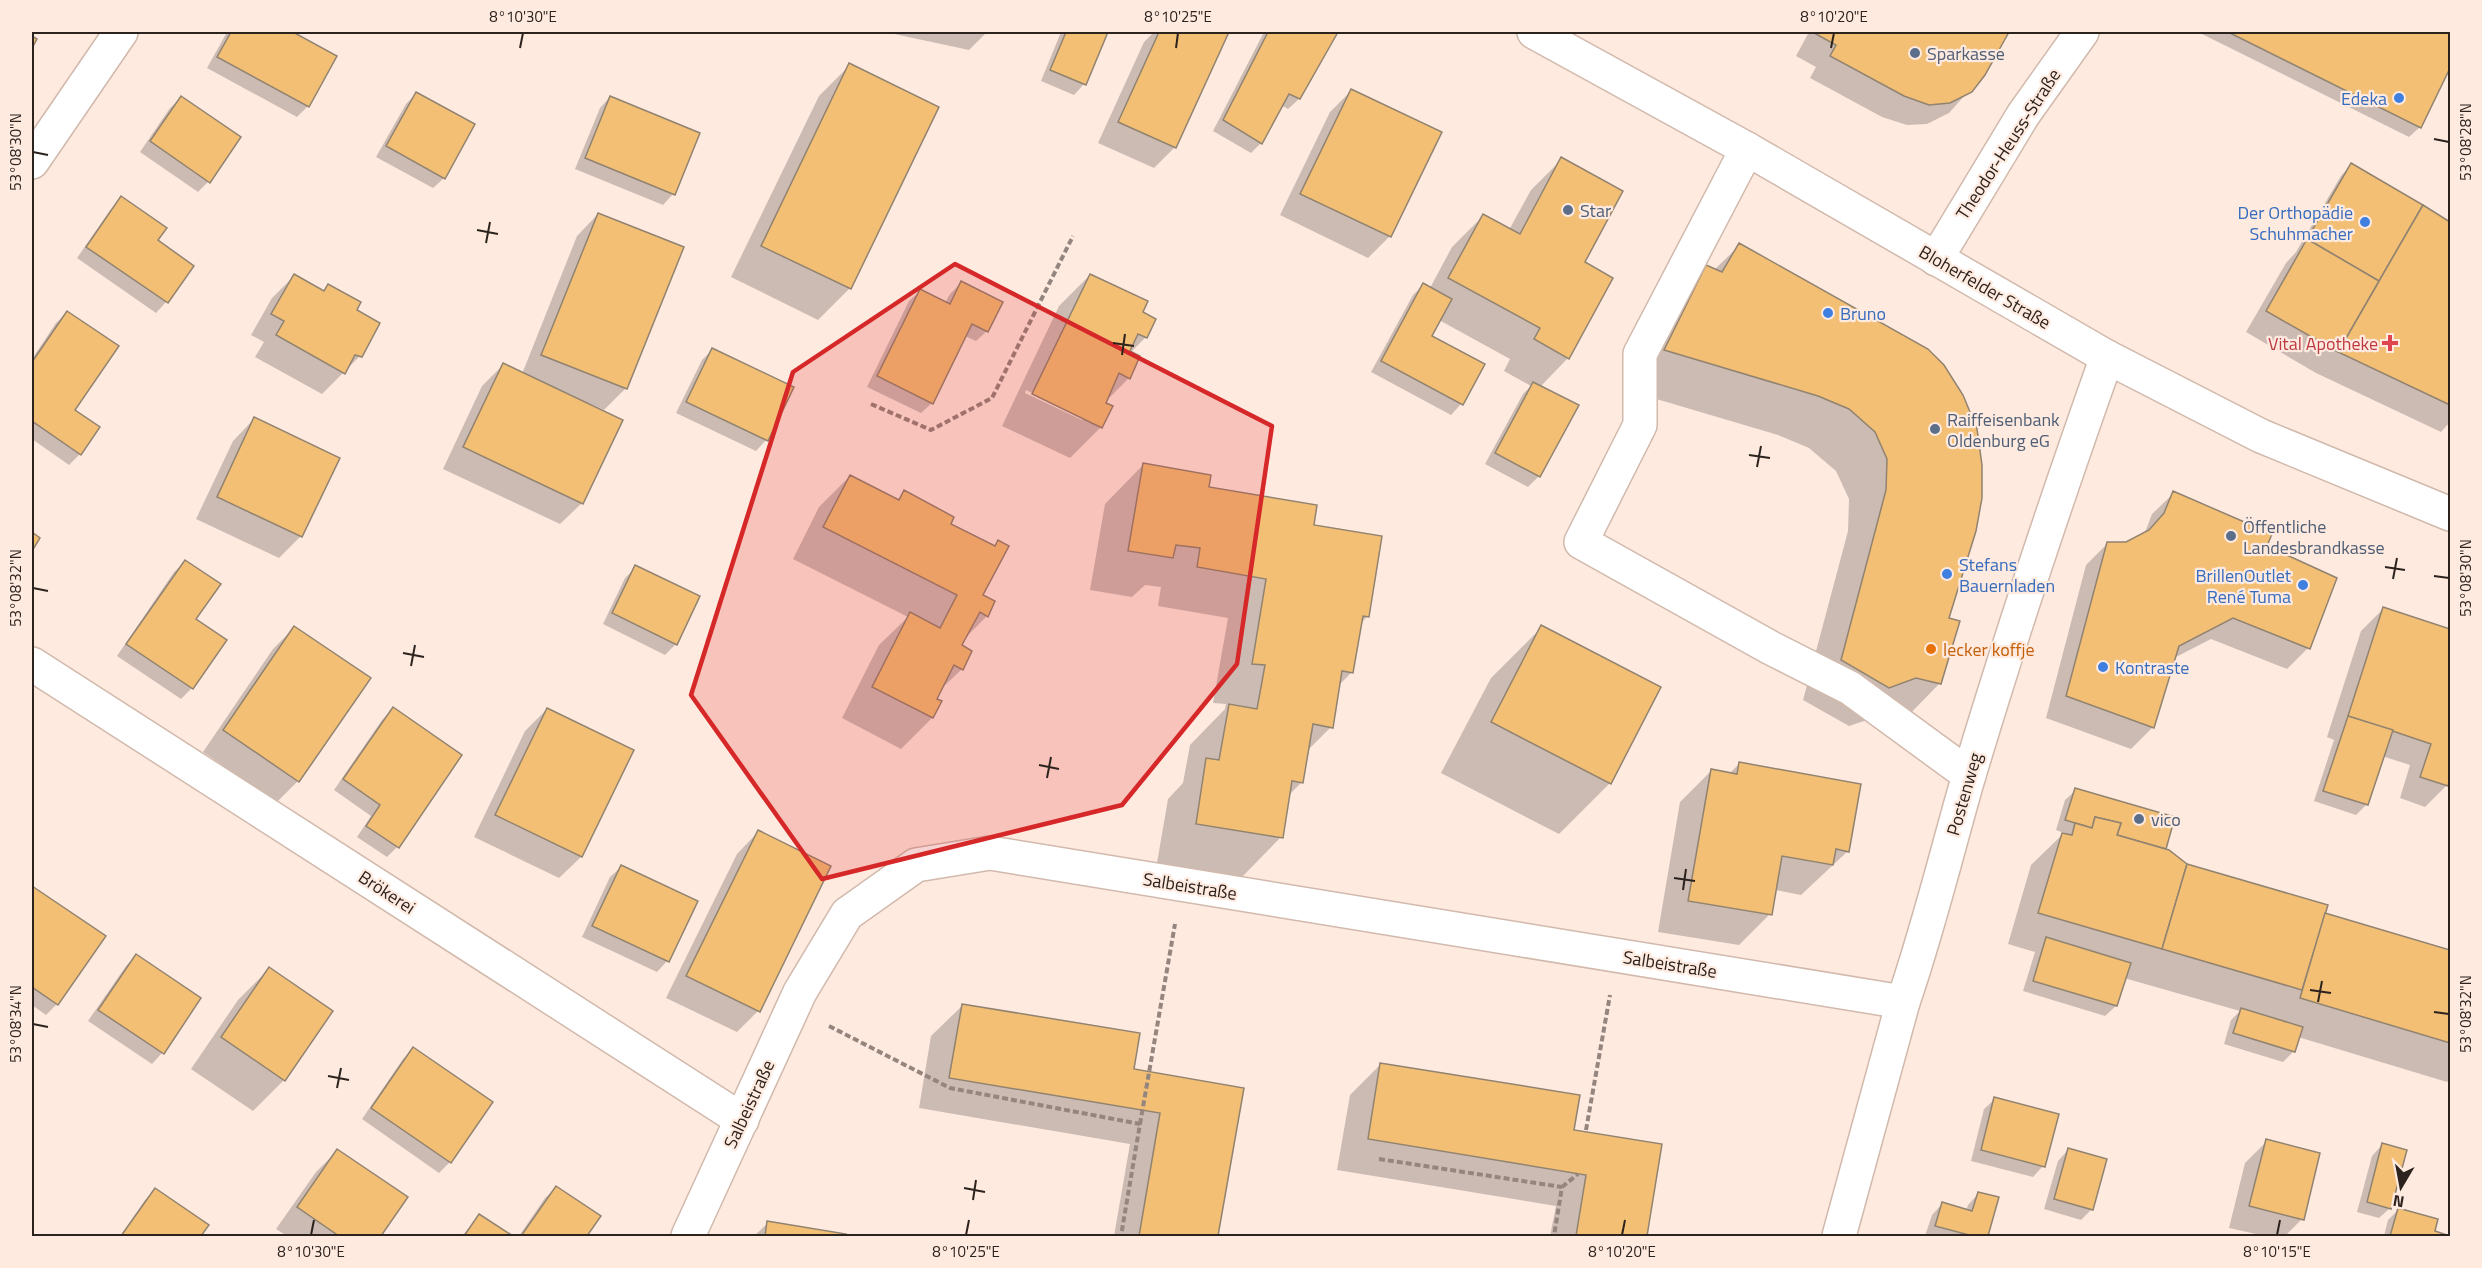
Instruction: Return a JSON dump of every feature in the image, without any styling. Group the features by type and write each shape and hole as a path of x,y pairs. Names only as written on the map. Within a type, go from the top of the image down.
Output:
{"street":[{"path":"32,162 121,32"},
{"name":"Bloherfelder Straße","path":"1534,32 1747,149 2107,357 2261,436 2451,514"},
{"name":"Theodor-Heuss-Straße","path":"1936,259 2023,115 2082,32"},
{"path":"1747,149 1641,354 1640,425 1581,542 1771,648 1850,688 1969,775"},
{"name":"Postenweg","path":"1839,1236 1903,1002 1916,965 1969,775 2065,474 2107,357"},
{"name":"Brökerei","path":"32,664 742,1120"},
{"name":"Salbeistraße","path":"688,1236 800,992 847,914 916,865 990,853 1903,1002"}],"path":[{"path":"871,404 932,430 992,398 1073,236"},
{"path":"1121,1236 1182,885"},
{"path":"1586,1130 1617,956"},
{"path":"793,1008 950,1088 1140,1124"},
{"path":"1379,1159 1562,1187"},
{"path":"1554,1236 1562,1187 1578,1174"}],"highlighted area":[{"path":"955,264 1272,426 1237,664 1122,805 822,879 691,695 793,372"}],"building":[{"path":"231,32 293,32 337,56 309,107 217,57"},
{"path":"1066,32 1108,32 1086,85 1050,70"},
{"path":"1159,32 1229,32 1176,148 1118,122"},
{"path":"1268,32 1338,32 1300,99 1289,94 1262,144 1223,120"},
{"path":"1818,32 2009,32 1985,75 1972,92 1950,103 1929,105 1904,96 1830,56 1836,45 1816,34"},
{"name":"Edeka","path":"2228,32 2450,32 2450,68 2421,128"},
{"path":"32,36 37,39 32,48"},
{"path":"849,63 939,107 851,289 761,246"},
{"path":"1351,89 1442,132 1391,237 1300,194"},
{"path":"416,92 475,124 445,179 386,146"},
{"path":"181,96 241,137 210,183 150,141"},
{"path":"610,96 700,133 675,195 585,158"},
{"path":"1561,157 1623,191 1585,262 1613,278 1569,359 1534,339 1540,328 1448,278 1483,214 1520,234"},
{"name":"Der Orthopädie Schuhmacher","path":"2351,163 2423,205 2379,281 2307,239"},
{"path":"121,196 167,228 158,240 194,266 168,303 86,247"},
{"path":"2423,205 2450,222 2450,405 2338,352"},
{"path":"598,213 684,247 627,389 541,355"},
{"path":"2307,239 2379,281 2338,352 2266,311"},
{"path":"1739,243 1928,349 1944,365 1963,395 1977,429 1982,465 1982,498 1976,531 1949,618 1960,621 1941,684 1916,678 1889,688 1841,660 1886,490 1887,459 1875,432 1849,409 1818,396 1664,350 1706,265 1722,272"},
{"path":"294,274 324,291 328,284 361,302 357,310 380,323 362,357 355,355 345,374 276,335 284,321 271,314"},
{"path":"1090,274 1148,301 1143,312 1156,319 1147,338 1138,334 1130,351 1140,356 1130,379 1119,373 1106,403 1113,406 1102,428 1032,394"},
{"path":"961,281 1003,302 988,332 972,324 933,404 877,376 920,289 950,304"},
{"path":"1423,283 1452,299 1432,336 1485,364 1463,405 1381,361"},
{"path":"67,311 119,346 75,410 100,427 81,455 32,421 32,362"},
{"path":"712,348 794,387 768,441 686,402"},
{"path":"503,363 623,420 583,504 463,447"},
{"path":"1533,382 1579,405 1540,477 1495,453"},
{"path":"254,417 340,458 302,537 217,497"},
{"path":"1143,463 1211,475 1209,487 1317,505 1314,525 1382,536 1369,617 1363,616 1353,673 1342,671 1333,728 1313,724 1303,783 1292,781 1283,838 1196,824 1206,758 1219,760 1229,704 1257,709 1265,665 1252,664 1266,579 1197,567 1200,548 1176,545 1173,558 1128,551"},
{"path":"850,475 899,500 904,490 954,517 951,524 995,546 998,540 1009,546 983,595 995,601 988,617 980,612 962,645 972,651 963,670 954,665 937,699 942,701 933,718 872,687 910,612 940,628 957,595 823,527"},
{"path":"2173,491 2272,534 2267,546 2337,578 2310,649 2233,618 2179,646 2154,728 2066,696 2107,542 2126,542 2149,530 2164,513"},
{"path":"32,532 40,538 32,551"},
{"path":"185,560 221,584 196,619 227,640 193,689 126,644"},
{"path":"635,565 700,596 677,645 612,613"},
{"path":"2383,607 2450,629 2450,779 2448,786 2420,777 2431,744 2348,716"},
{"path":"1541,625 1661,687 1611,784 1491,722"},
{"path":"294,626 371,678 299,782 223,730"},
{"path":"393,707 462,755 399,848 366,826 380,805 343,779"},
{"path":"547,708 634,750 582,857 495,815"},
{"path":"2348,716 2393,730 2368,805 2323,791"},
{"path":"1739,762 1861,784 1849,852 1836,849 1833,865 1782,856 1772,915 1688,901 1711,769 1737,774"},
{"name":"vico","path":"2075,788 2175,817 2166,849 2117,835 2121,823 2095,817 2092,828 2065,820"},
{"path":"2095,817 2121,823 2117,835 2169,850 2187,864 2162,949 2038,913 2062,833 2072,835 2075,823 2092,828"},
{"path":"758,830 831,866 760,1012 686,976"},
{"path":"2187,864 2328,905 2302,990 2162,949"},
{"path":"621,865 698,901 669,962 592,926"},
{"path":"32,886 106,936 58,1005 32,987"},
{"path":"2325,913 2450,950 2450,1043 2300,998"},
{"path":"2046,937 2131,963 2117,1006 2033,981"},
{"path":"136,954 201,998 164,1054 98,1010"},
{"path":"269,967 333,1011 285,1081 221,1037"},
{"path":"962,1004 1140,1033 1134,1069 1244,1088 1218,1236 1139,1236 1160,1113 949,1078"},
{"path":"2241,1008 2303,1027 2295,1052 2233,1033"},
{"path":"413,1047 493,1102 451,1163 371,1108"},
{"path":"1380,1063 1580,1095 1574,1130 1662,1144 1647,1236 1576,1236 1586,1175 1368,1139"},
{"path":"1994,1097 2059,1114 2045,1167 1981,1150"},
{"path":"2266,1139 2320,1153 2304,1220 2249,1206"},
{"path":"2382,1143 2407,1150 2391,1209 2367,1202"},
{"path":"2068,1148 2107,1159 2093,1210 2054,1199"},
{"path":"337,1149 408,1197 381,1236 339,1236 297,1207"},
{"path":"556,1186 601,1216 587,1236 521,1236"},
{"path":"155,1188 209,1225 201,1236 121,1236"},
{"path":"1978,1192 1999,1197 1988,1236 1973,1236 1935,1226 1942,1202 1972,1211"},
{"path":"2398,1208 2438,1219 2435,1231 2450,1236 2390,1236"},
{"path":"479,1214 513,1236 464,1236"},
{"path":"767,1221 846,1234 845,1236 765,1236"}],"place":[{"name":"Sparkasse","path":"1915,53"},
{"name":"Edeka","path":"2399,98"},
{"name":"Star","path":"1568,210"},
{"name":"Der Orthopädie Schuhmacher","path":"2365,222"},
{"name":"Bruno","path":"1828,313"},
{"name":"Vital Apotheke","path":"2390,343"},
{"name":"Raiffeisenbank Oldenburg eG","path":"1935,429"},
{"name":"Öffentliche Landesbrandkasse","path":"2231,536"},
{"name":"Stefans Bauernladen","path":"1947,574"},
{"name":"BrillenOutlet René Tuma","path":"2303,585"},
{"name":"lecker koffje","path":"1931,649"},
{"name":"Kontraste","path":"2103,667"},
{"name":"vico","path":"2139,819"}]}
